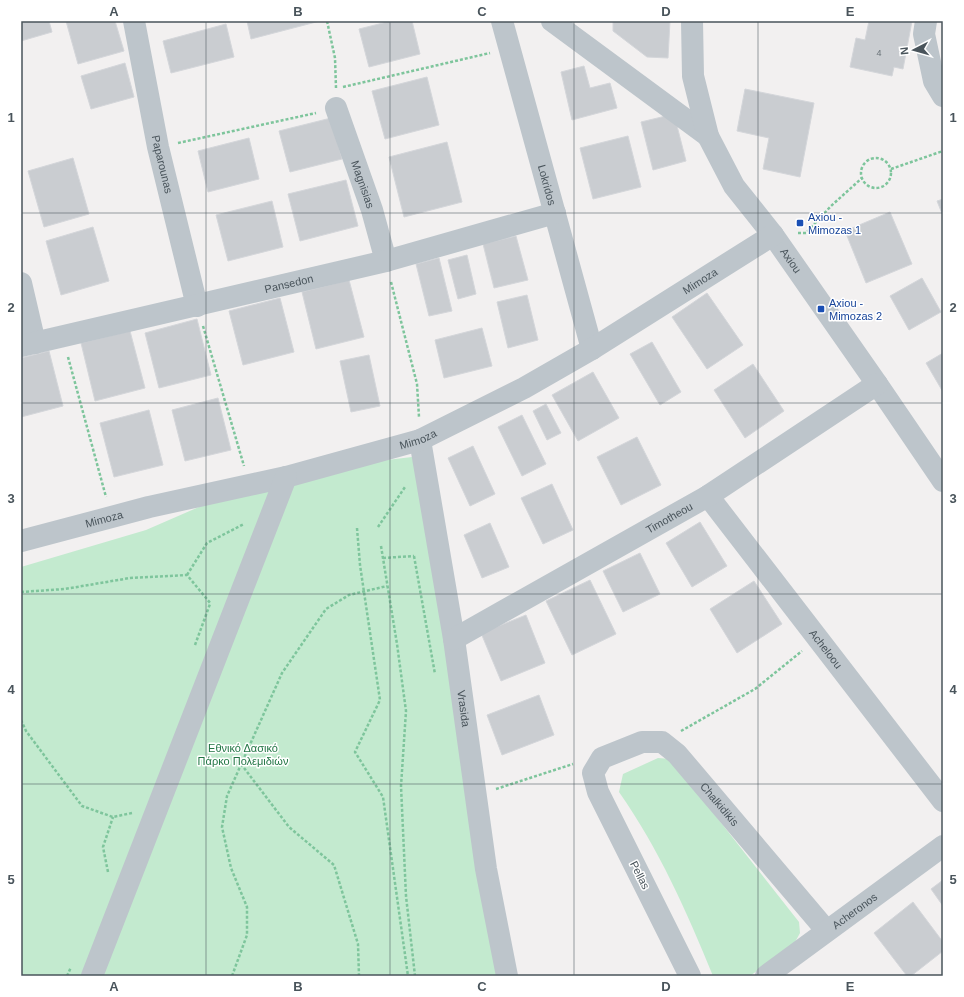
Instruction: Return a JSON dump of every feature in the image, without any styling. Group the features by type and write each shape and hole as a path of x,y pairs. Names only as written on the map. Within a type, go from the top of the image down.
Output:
{"street":[{"name":"Paparounas","path":"134,21 158,147 197,306"},
{"name":"Lokridos","path":"502,21 592,349"},
{"path":"552,21 708,136"},
{"name":"Axiou","path":"692,21 693,76 708,136 734,186 774,235 878,384 943,481"},
{"path":"926,21 924,34 934,81 943,96"},
{"name":"Magnisias","path":"336,108 372,210 386,261"},
{"name":"Pansedon","path":"28,344 386,261 555,213"},
{"name":"Mimoza","path":"21,541 149,507 286,477 420,440 524,388 592,349 774,235"},
{"path":"21,283 28,344"},
{"name":"Timotheou","path":"454,639 708,496 878,384"},
{"name":"Vrasida","path":"420,440 454,639 486,869 507,976"},
{"path":"92,976 286,477"},
{"name":"Acheloou","path":"708,496 943,801"},
{"path":"593,773 602,758 642,742 662,742"},
{"name":"Chalkidikis","path":"662,742 677,754 826,930"},
{"name":"Pellas","path":"593,773 598,792 690,976"},
{"name":"Acheronos","path":"766,976 826,930 943,846"}],"path":[{"path":"327,21 336,58 336,89 510,48"},
{"path":"158,147 336,108"},
{"path":"891,169 943,151"},
{"path":"876,157 886,161 891,169 891,174 887,183 878,188 868,186 862,178 861,168 867,160 871,158 876,157"},
{"path":"774,235 806,233 831,206 862,178"},
{"path":"386,261 417,384 420,440"},
{"path":"197,306 250,485"},
{"path":"63,336 111,517"},
{"path":"378,526 406,487"},
{"path":"187,575 207,542 273,510"},
{"path":"357,528 360,565 380,700 355,752 382,798 408,976"},
{"path":"381,546 406,710 401,786 406,896 415,976"},
{"path":"383,558 439,553"},
{"path":"21,592 66,588 130,578 187,575"},
{"path":"187,575 210,604 234,611"},
{"path":"232,976 248,935 247,906 231,868 222,827 227,796 282,673 326,609 349,595 388,586"},
{"path":"194,649 210,604"},
{"path":"662,742 755,689 817,638"},
{"path":"21,720 26,731 82,806 113,818 136,812"},
{"path":"476,796 576,763 593,773"},
{"path":"241,764 289,827 334,865 358,944 359,976"},
{"path":"106,876 109,870 104,847 113,818"},
{"path":"67,976 74,960"}],"green space":[{"name":"Εθνικό Δασικό Πάρκο Πολεμιδιών","path":"412,457 503,976 21,976 21,567 146,530 277,473"},
{"path":"658,758 671,759 799,922 800,933 794,944 750,976 713,976 671,881 647,836 619,792 623,774"}],"building":[{"path":"21,21 49,21 52,32 21,41"},
{"path":"66,21 115,21 124,51 78,64"},
{"path":"247,21 320,21 251,39"},
{"path":"391,21 412,21 420,54 369,67 359,29"},
{"path":"613,21 670,21 668,58 647,57 613,31"},
{"path":"869,21 912,21 903,69 894,67 892,76 850,67 856,38 865,40"},
{"path":"226,24 234,57 171,73 163,41"},
{"path":"125,63 134,97 91,109 81,76"},
{"path":"584,66 590,88 610,83 617,108 572,120 561,72"},
{"path":"427,77 439,125 385,139 372,91"},
{"path":"745,89 814,103 800,177 763,169 769,138 737,131"},
{"path":"674,114 686,161 653,170 641,122"},
{"path":"331,118 342,159 290,172 279,131"},
{"path":"628,136 641,187 593,199 580,148"},
{"path":"249,138 259,179 208,192 198,151"},
{"path":"447,142 462,202 404,217 389,157"},
{"path":"73,158 89,214 44,227 28,171"},
{"path":"346,180 358,226 300,241 288,194"},
{"path":"943,199 943,216 937,201"},
{"path":"272,201 283,247 228,261 216,215"},
{"path":"890,212 912,264 866,283 845,231"},
{"path":"93,227 109,281 61,295 46,241"},
{"path":"516,236 528,280 494,288 483,244"},
{"path":"467,255 476,294 458,299 448,260"},
{"path":"439,258 452,311 429,316 416,264"},
{"path":"922,278 941,312 909,330 890,296"},
{"path":"349,280 364,337 316,349 302,292"},
{"path":"707,293 743,345 707,369 672,317"},
{"path":"527,295 538,340 508,348 497,302"},
{"path":"280,298 294,352 243,365 229,311"},
{"path":"197,319 211,375 159,388 145,333"},
{"path":"482,328 492,366 444,378 435,340"},
{"path":"130,331 145,388 95,401 81,343"},
{"path":"652,342 681,392 660,405 630,354"},
{"path":"49,351 63,406 21,417 21,358"},
{"path":"943,353 943,392 926,363"},
{"path":"369,355 380,406 351,412 340,361"},
{"path":"753,364 784,411 745,438 714,390"},
{"path":"593,372 619,418 578,441 552,395"},
{"path":"218,398 231,450 185,461 172,410"},
{"path":"546,404 561,433 547,440 533,411"},
{"path":"149,410 163,465 114,477 100,423"},
{"path":"522,415 546,464 522,476 498,427"},
{"path":"637,437 661,485 621,505 597,457"},
{"path":"473,446 495,494 470,506 448,458"},
{"path":"552,484 573,530 543,544 521,498"},
{"path":"700,522 727,566 692,587 666,543"},
{"path":"490,523 509,567 482,578 464,535"},
{"path":"640,553 660,594 623,612 603,571"},
{"path":"590,580 616,634 572,655 546,601"},
{"path":"754,581 782,624 737,653 710,609"},
{"path":"526,615 545,663 501,681 481,633"},
{"path":"539,695 554,735 502,755 487,715"},
{"path":"943,880 943,906 931,889"},
{"path":"913,902 943,942 943,951 911,976 907,976 874,933"}],"place":[{"name":"Axiou - Mimozas 1","path":"800,223"},
{"name":"Axiou - Mimozas 2","path":"821,309"}]}
